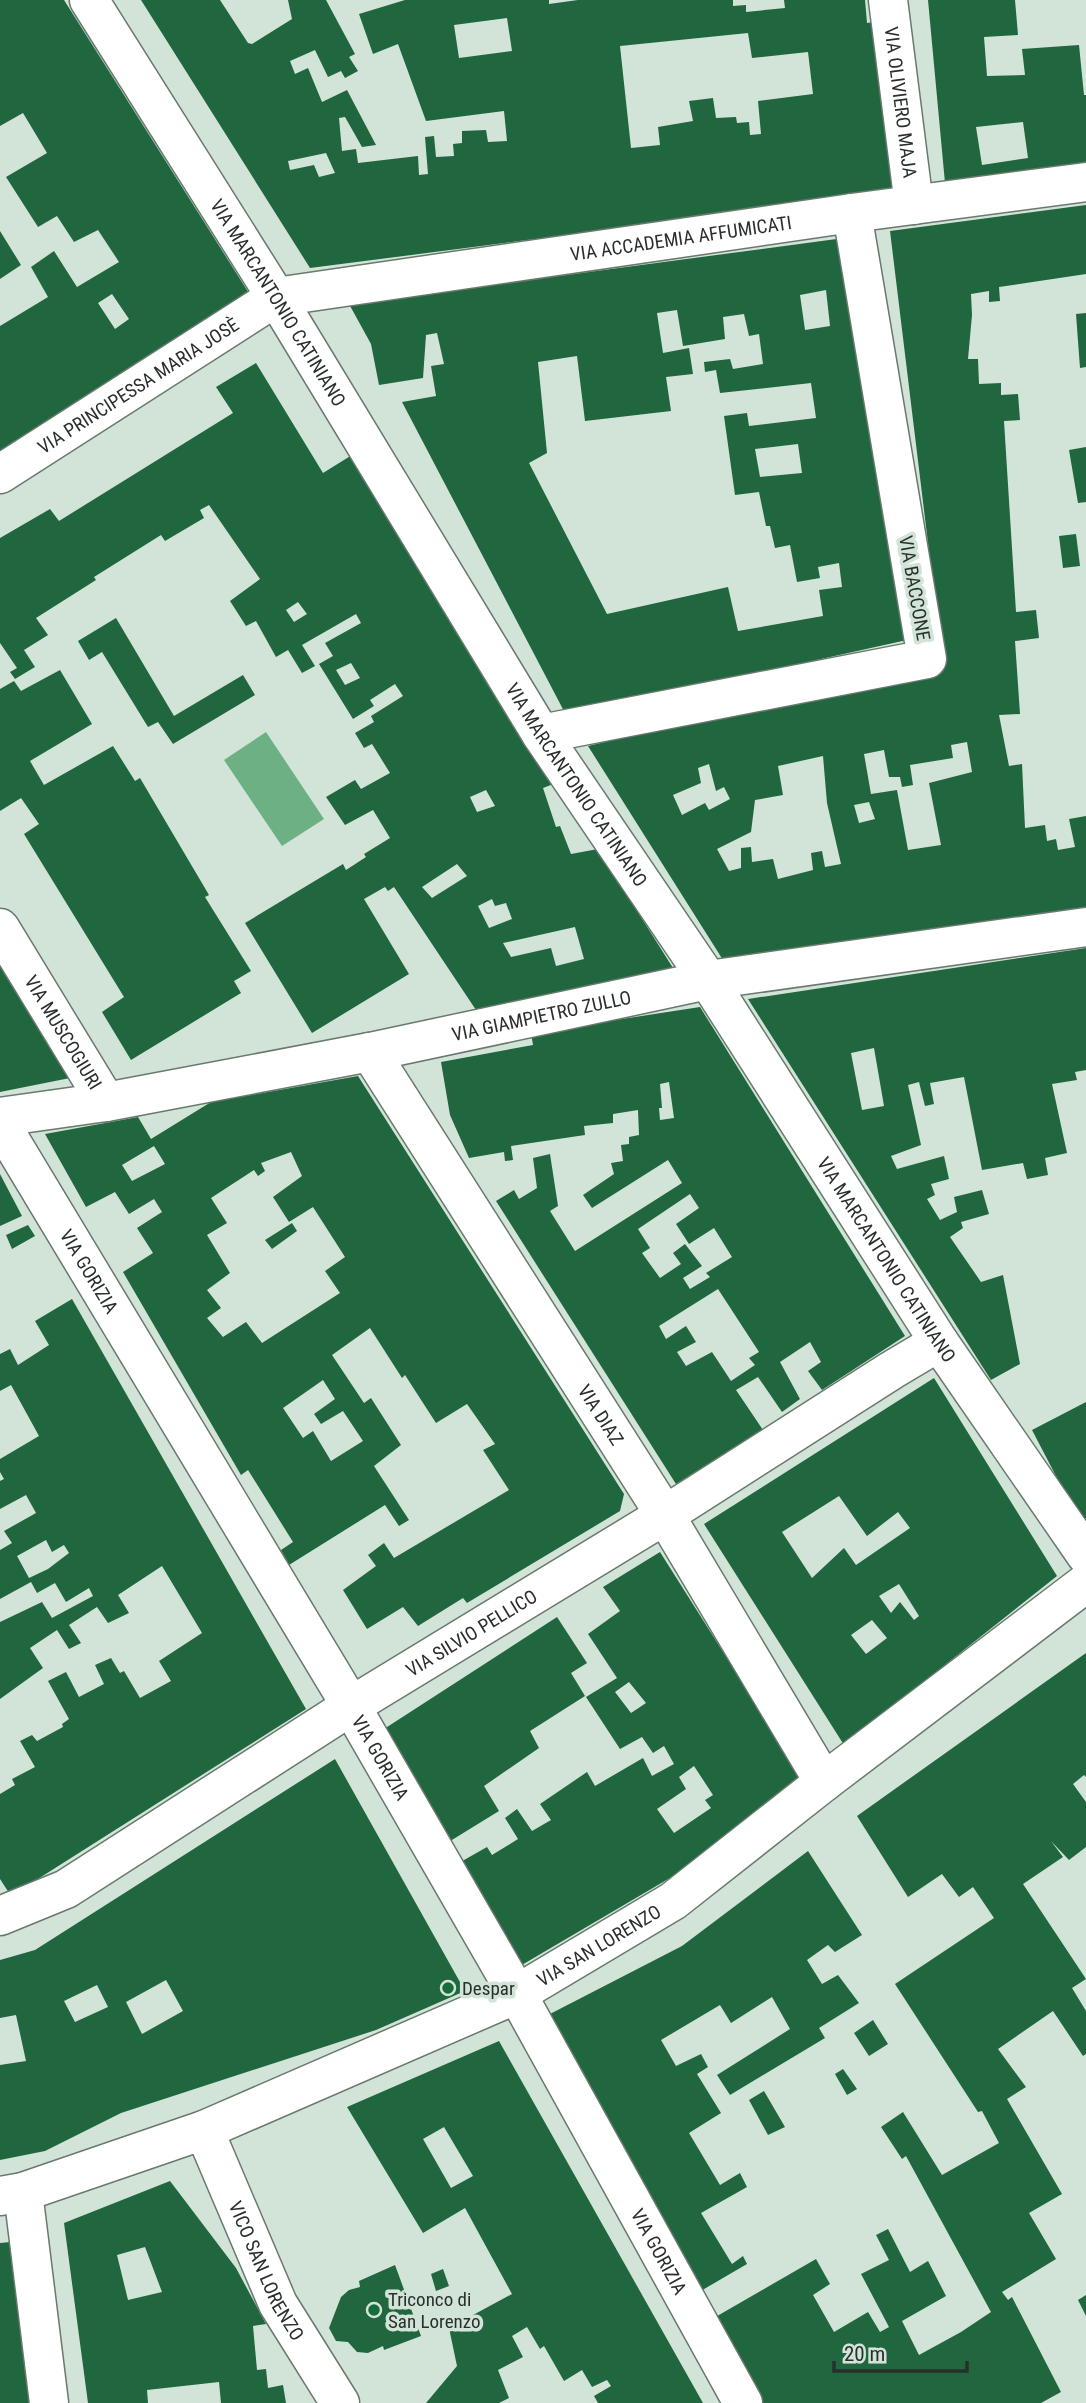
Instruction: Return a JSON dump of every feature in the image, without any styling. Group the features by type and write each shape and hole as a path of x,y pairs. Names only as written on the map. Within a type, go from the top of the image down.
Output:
{"street":[{"name":"VIA MARCANTONIO CATINIANO","path":"89,0 276,296 541,734 708,980 939,1342 1086,1555"},
{"name":"VIA OLIVIERO MAJA","path":"888,0 914,205"},
{"name":"VIA ACCADEMIA AFFUMICATI","path":"276,296 852,213 1086,183"},
{"name":"VIA BACCONE","path":"541,734 927,659 852,213"},
{"name":"VIA PRINCIPESSA MARIA JOSÈ","path":"0,474 276,296"},
{"name":"VIA GIAMPIETRO ZULLO","path":"0,1117 106,1102 370,1052 708,980 1086,927"},
{"name":"VIA MUSCOGIURI","path":"0,928 106,1102"},
{"name":"VIA DIAZ","path":"370,1052 665,1515 824,1782"},
{"name":"VIA GORIZIA","path":"0,1123 351,1706 517,1994 743,2403"},
{"name":"VIA SILVIO PELLICO","path":"0,1916 66,1889 351,1706 665,1515 939,1342"},
{"name":"VIA SAN LORENZO","path":"12,2194 204,2130 517,1994 673,1901 824,1782 1086,1583"},
{"name":"VICO SAN LORENZO","path":"204,2130 278,2304 340,2403"},
{"path":"12,2194 49,2403"}],"shaded area":[{"path":"266,732 324,819 282,846 224,760"}],"building":[{"path":"0,0 64,0 252,298 0,455 0,326 48,297 31,267 54,251 77,287 119,262 98,230 74,242 57,216 38,227 6,177 47,153 23,113 0,126","holes":["112,294 129,319 115,329 98,303"]},
{"path":"141,0 220,0 248,43 252,44 292,19 288,0 326,0 355,54 349,57 358,71 345,78 341,71 328,77 315,50 290,61 295,74 308,68 322,102 347,90 376,145 362,147 345,117 339,118 342,151 356,149 358,163 418,156 419,175 428,174 425,137 434,136 436,157 454,156 453,144 462,143 462,131 486,130 488,142 507,141 504,111 426,121 398,44 373,54 359,14 405,0 549,0 549,4 578,0 733,0 733,6 746,5 746,12 785,8 784,0 865,0 867,23 887,20 902,192 310,268","holes":["507,18 512,51 459,58 454,25","748,33 752,58 808,52 813,94 758,101 761,134 750,135 749,122 737,123 736,117 716,118 713,98 689,101 693,121 658,127 660,145 631,148 620,46","326,153 335,173 319,177 314,165 290,170 288,161"]},
{"path":"928,0 1015,0 1018,35 984,37 987,76 1025,75 1022,49 1079,45 1086,95 1086,163 945,183","holes":["1023,122 1028,158 982,165 976,127"]},
{"path":"1086,205 1086,274 999,287 1000,301 989,302 989,291 971,294 968,359 978,359 979,384 1001,383 1001,395 1018,394 1020,420 1004,421 1016,612 1036,610 1039,638 1015,641 1020,714 999,715 1009,766 1022,764 1025,828 1045,825 1047,841 1056,839 1058,850 1075,847 1069,819 1086,816 1086,907 723,960 588,746 814,692 943,666 890,231","holes":["967,742 972,772 929,783 941,845 908,850 897,790 871,794 864,754 884,750 889,777 900,777 902,787 913,785 910,765 953,758 951,745","823,756 827,803 841,864 825,867 822,851 811,853 813,870 778,879 773,859 752,862 751,847 741,848 741,868 729,871 717,849 751,832 755,800 783,795 778,766","709,764 716,791 724,787 730,799 709,810 705,803 682,815 673,795 701,783 698,768","869,802 875,819 859,823 854,805"]},
{"path":"0,231 21,265 0,279"},
{"path":"859,236 907,640 566,715 402,402 436,396 431,366 444,364 437,333 426,335 423,378 379,385 371,344 349,304","holes":["826,290 830,326 805,330 800,295","677,310 683,346 725,339 723,317 744,314 749,336 759,334 763,364 733,369 730,359 704,362 705,372 716,370 720,393 811,383 816,418 749,426 747,413 724,416 735,495 759,492 766,526 770,526 775,548 790,545 797,582 820,578 818,567 839,563 842,587 819,590 823,616 738,631 728,587 607,614 529,463 547,453 538,362 577,356 585,421 671,411 666,377 693,374 689,348 663,353 657,313","798,444 802,473 760,477 755,449"]},
{"path":"1086,313 1086,367 1080,368 1076,314"},
{"path":"256,363 323,473 352,455 556,783 543,788 556,827 560,826 571,854 598,849 673,968 476,1010 394,887 388,891 385,887 364,899 409,974 312,1033 245,923 343,864 346,870 366,857 364,854 390,838 373,810 345,825 326,797 355,780 361,789 390,773 372,744 364,748 355,733 374,722 371,716 403,696 395,684 370,700 374,706 353,719 319,664 333,656 325,643 361,623 356,614 302,645 315,666 302,673 288,650 276,657 256,621 246,626 230,601 260,579 209,505 200,510 204,518 165,541 161,535 36,618 48,635 24,650 35,667 15,679 10,672 17,668 0,643 0,538 50,509 59,521 233,413 216,387","holes":["298,602 307,614 294,622 286,610","351,663 360,678 345,685 336,670","486,790 495,806 477,812 470,797","457,864 467,876 432,898 422,887","492,899 495,906 506,903 512,919 489,928 478,906","575,927 584,959 556,966 551,948 511,957 503,943"]},
{"path":"1086,447 1086,502 1078,503 1069,450"},
{"path":"1076,534 1080,566 1063,568 1059,536"},
{"path":"116,618 174,716 243,675 255,695 173,744 158,722 148,727 102,652 89,660 78,641"},
{"path":"60,670 92,724 30,761 44,785 113,746 135,781 140,778 209,895 205,897 251,971 234,981 241,993 131,1060 102,1012 124,997 24,834 39,824 21,798 0,811 0,689 14,681 21,691"},
{"path":"1086,948 1086,1070 1075,1072 1077,1080 1052,1084 1067,1153 1045,1158 1048,1175 1027,1179 1023,1163 982,1170 964,1077 930,1083 934,1104 925,1106 919,1082 908,1085 921,1145 891,1156 897,1169 944,1156 949,1179 931,1184 935,1195 927,1199 940,1220 957,1212 954,1197 982,1190 989,1214 961,1222 963,1228 950,1237 981,1282 1003,1275 1020,1364 991,1380 748,999","holes":["874,1048 884,1106 862,1110 851,1053"]},
{"path":"0,959 75,1077 0,1092"},
{"path":"700,1007 905,1336 822,1390 808,1371 821,1362 810,1342 780,1362 800,1399 782,1412 758,1377 736,1390 763,1430 676,1484 496,1201 514,1190 519,1199 537,1188 533,1158 550,1154 558,1206 550,1211 575,1251 682,1183 668,1160 592,1208 583,1195 614,1174 611,1163 623,1161 621,1145 629,1144 629,1137 639,1135 638,1110 613,1114 613,1123 584,1126 585,1135 511,1146 513,1160 505,1161 504,1152 469,1158 450,1115 441,1062 533,1045 531,1033","holes":["669,1082 674,1118 660,1120 660,1084","690,1194 699,1208 676,1224 689,1244 714,1228 732,1257 706,1273 710,1277 690,1289 683,1278 702,1266 685,1244 673,1253 681,1264 660,1278 642,1253 650,1248 638,1229","718,1289 759,1352 749,1358 755,1365 731,1381 712,1352 686,1366 677,1352 696,1342 686,1326 666,1339 659,1326"]},
{"path":"358,1076 624,1494 620,1511 467,1603 463,1598 418,1626 403,1607 367,1629 343,1590 376,1566 368,1555 384,1543 394,1558 509,1490 483,1450 495,1444 467,1404 436,1423 405,1375 402,1378 370,1328 332,1355 364,1403 371,1398 401,1445 374,1466 409,1520 399,1526 385,1505 289,1565 281,1550 293,1542 248,1470 241,1475 123,1272 153,1253 137,1228 162,1212 154,1199 129,1214 115,1192 86,1207 45,1134 138,1117 151,1139 211,1102","holes":["154,1146 165,1164 132,1181 122,1165","291,1152 302,1176 273,1197 289,1222 313,1207 345,1257 325,1271 340,1293 262,1343 246,1322 223,1337 207,1318 221,1308 207,1290 230,1273 207,1235 227,1223 211,1198 254,1170 258,1176 265,1171 261,1163","323,1380 335,1399 314,1414 321,1424 343,1411 363,1441 331,1461 313,1431 303,1438 283,1408"]},
{"path":"0,1174 22,1216 0,1226"},
{"path":"292,1223 297,1231 272,1249 265,1240"},
{"path":"28,1225 35,1236 12,1249 6,1235"},
{"path":"72,1299 306,1709 11,1896 0,1879 0,1794 15,1785 12,1779 35,1767 20,1741 32,1735 37,1741 63,1727 62,1724 69,1719 48,1681 66,1672 79,1697 104,1684 95,1665 111,1658 120,1673 124,1671 140,1698 171,1681 159,1661 202,1633 162,1566 118,1595 129,1613 108,1623 97,1607 69,1625 81,1643 69,1649 57,1630 30,1648 43,1668 0,1699 0,1622 42,1602 52,1618 93,1596 89,1588 66,1602 55,1583 37,1593 31,1582 0,1599 0,1550 12,1543 4,1531 36,1513 26,1495 0,1509 0,1481 4,1479 0,1472 0,1459 39,1436 11,1385 0,1391 0,1354 10,1349 18,1365 49,1345 35,1321","holes":["46,1540 52,1552 64,1545 69,1553 48,1569 29,1578 17,1556"]},
{"path":"934,1378 1057,1576 844,1745 704,1524","holes":["839,1496 867,1536 898,1512 910,1528 856,1565 844,1548 812,1578 782,1532","899,1584 919,1616 914,1620 900,1602 891,1613 879,1596","872,1620 887,1638 866,1654 851,1635"]},
{"path":"1086,1402 1086,1524 1081,1524 1032,1430"},
{"path":"660,1552 802,1777 692,1865 515,1969 457,1864 487,1847 492,1855 518,1839 505,1818 517,1809 532,1831 551,1820 540,1804 587,1772 595,1786 643,1758 652,1776 674,1764 664,1746 653,1753 642,1737 620,1749 586,1697 617,1678 588,1634 620,1611 603,1587","holes":["629,1682 646,1703 631,1713 615,1692","694,1766 713,1795 705,1800 711,1808 674,1833 657,1809 686,1789 679,1777"]},
{"path":"557,1617 587,1663 571,1673 585,1696 530,1731 539,1748 484,1786 499,1811 447,1843 384,1729"},
{"path":"1086,1653 1086,1777 1084,1775 1073,1784 1086,1802 1086,1847 1069,1860 1051,1841 1063,1857 1023,1884 1086,1979 1072,1988 1086,2011 1086,2054 1083,2056 1053,2011 998,2049 1026,2087 1007,2099 1062,2194 1029,2213 1056,2259 1002,2292 1008,2300 1012,2297 1061,2392 1041,2403 759,2403 712,2319 816,2259 830,2284 813,2295 834,2332 868,2312 880,2332 889,2327 861,2274 889,2260 876,2235 888,2229 910,2272 928,2261 946,2296 902,2321 919,2355 991,2312 906,2156 902,2159 881,2127 903,2112 942,2175 999,2143 982,2111 978,2112 895,1984 994,1918 973,1887 959,1897 942,1874 908,1897 857,1816"},
{"path":"335,1759 465,1991 376,2030 121,2113 45,2151 0,2160 0,2065 26,2061 16,2015 0,2018 0,1960 35,1950","holes":["166,1980 183,2011 142,2034 126,2002","97,1985 108,2007 75,2022 64,2001"]},
{"path":"808,1851 862,1935 835,1952 828,1945 807,1960 822,1984 838,1975 859,2003 819,2028 825,2038 730,2095 717,2075 790,2029 772,1997 731,2023 720,2005 661,2040 676,2066 701,2054 708,2067 697,2074 721,2113 689,2133 720,2185 740,2173 747,2187 701,2213 732,2264 743,2256 747,2264 699,2292 548,2015 682,1946"},
{"path":"873,2020 888,2044 869,2056 854,2033"},
{"path":"499,2041 703,2403 598,2403 594,2396 611,2386 607,2380 592,2387 582,2370 564,2381 544,2346 540,2349 527,2327 512,2336 523,2357 498,2370 509,2398 499,2403 426,2403 457,2366 449,2328 512,2294 465,2208 423,2233 347,2107","holes":["444,2127 473,2176 451,2188 423,2139"]},
{"path":"843,2069 857,2089 847,2095 835,2074"},
{"path":"764,2091 785,2127 768,2135 749,2100"},
{"path":"170,2181 236,2268 266,2324 253,2326 257,2370 266,2369 268,2388 283,2385 286,2403 221,2403 219,2382 147,2390 148,2403 88,2403 64,2223","holes":["145,2247 162,2292 128,2300 117,2255"]},
{"path":"10,2242 30,2403 0,2403 0,2243"},
{"name":"Triconco di San Lorenzo","path":"395,2265 421,2336 368,2353 357,2352 348,2342 336,2341 329,2328 341,2297 349,2290 360,2287 359,2281"},
{"path":"443,2269 449,2286 436,2291 431,2274"},
{"path":"1086,2295 1086,2316 1078,2300"}],"place":[{"name":"Despar","path":"448,1988"},
{"name":"Triconco di San Lorenzo","path":"374,2310"}]}
